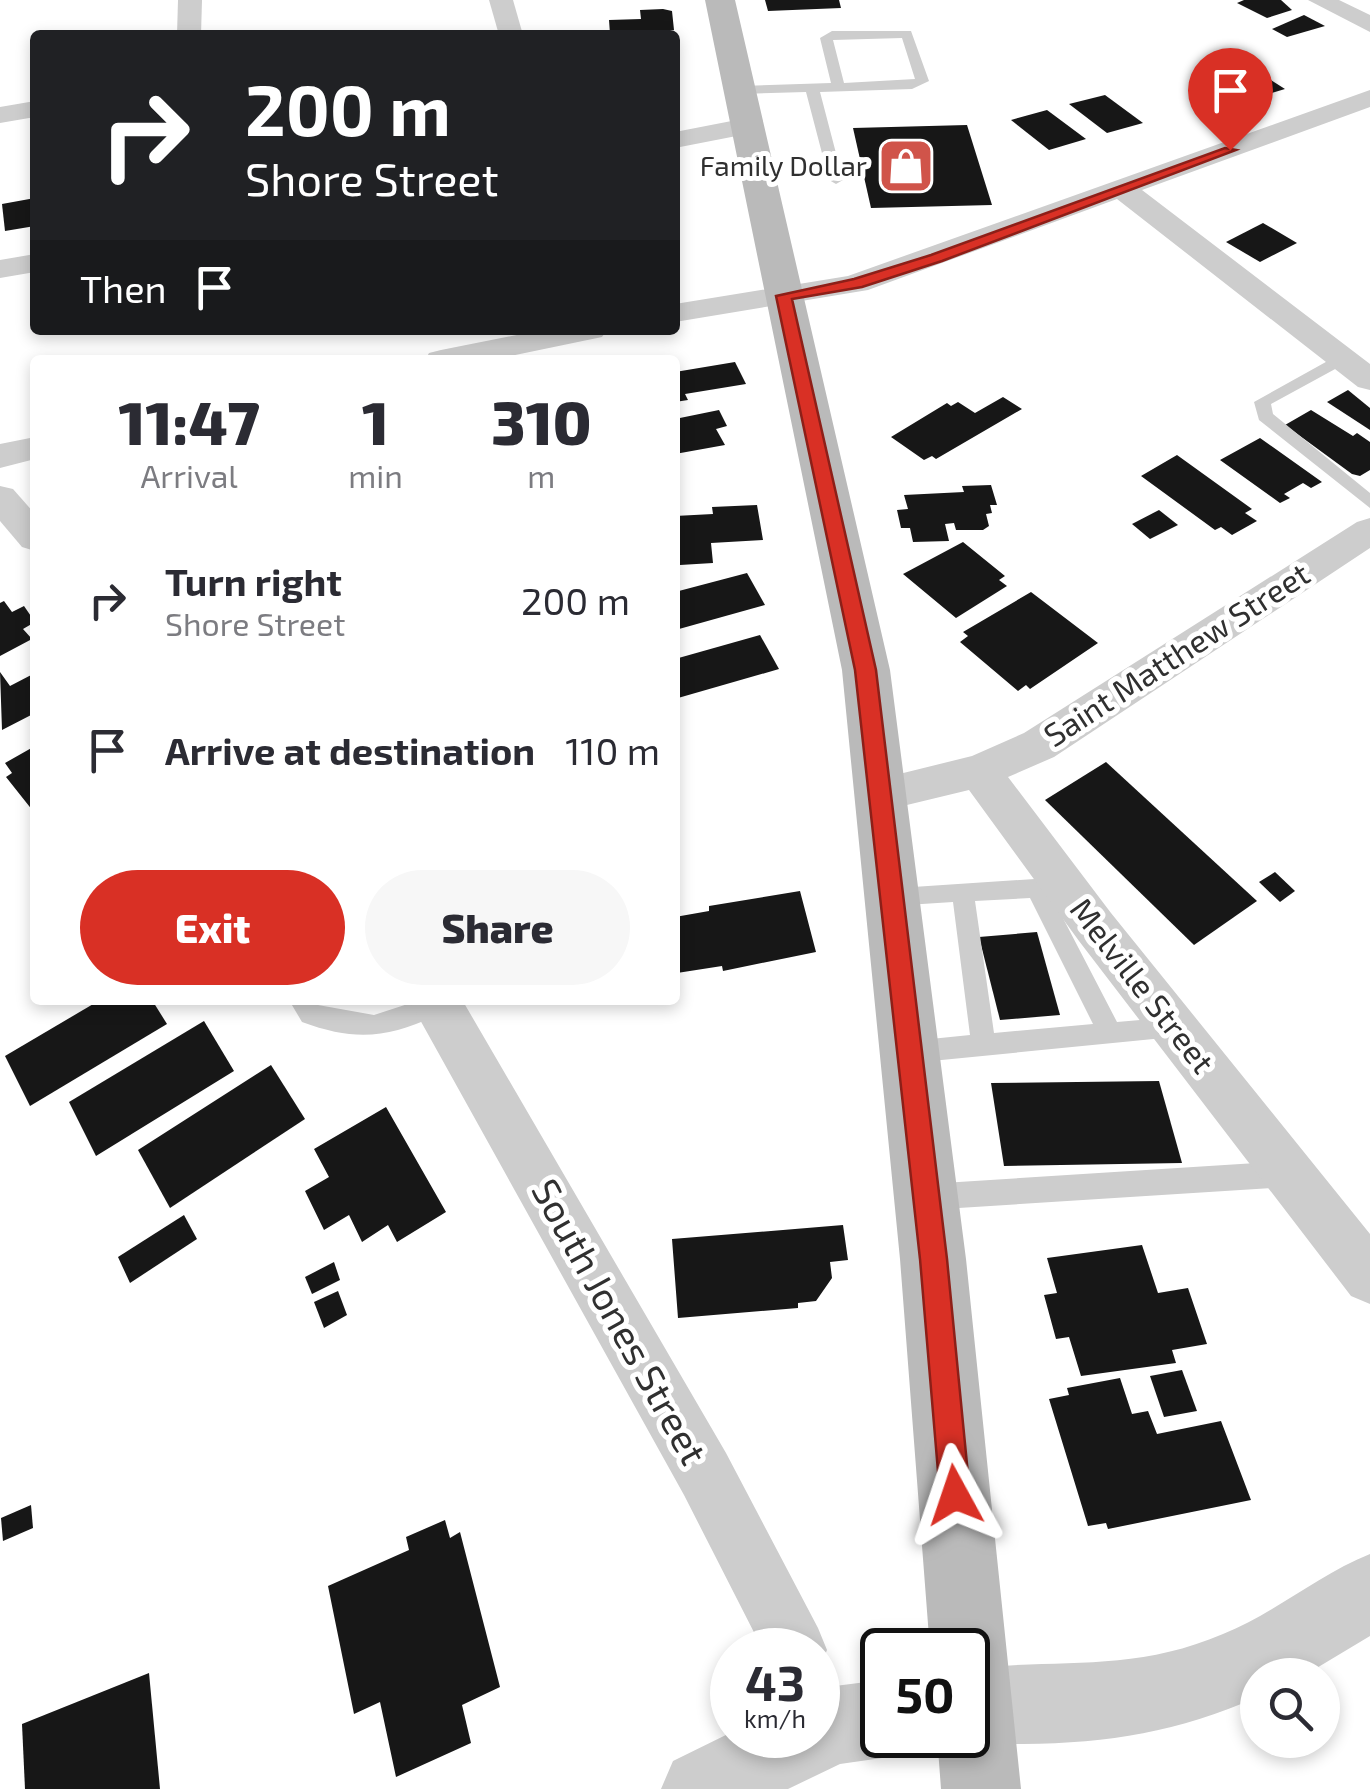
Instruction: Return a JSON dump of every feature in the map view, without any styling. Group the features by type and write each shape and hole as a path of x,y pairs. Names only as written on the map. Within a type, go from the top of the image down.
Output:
{"main road":[{"path":"720,0 866,670 911,1052 965,1628"},
{"path":"978,1758 981,1789"}],"street":[{"path":"189,30 190,0"},
{"path":"501,0 510,30"},
{"path":"1320,0 1370,25"},
{"path":"680,312 857,283 1124,190 1370,98"},
{"path":"680,138 744,108"},
{"path":"0,114 30,110"},
{"path":"1124,190 1370,380"},
{"path":"0,269 30,264"},
{"path":"466,355 566,335"},
{"path":"0,456 30,449"},
{"path":"0,498 30,532"},
{"name":"Saint Matthew Street","path":"979,771 1039,745 1370,530"},
{"path":"882,794 929,786 979,771"},
{"name":"Melville Street","path":"979,771 1050,888 1175,1028 1370,1277"},
{"name":"South Jones Street","path":"436,1005 705,1474 785,1628"},
{"path":"990,1707 1120,1702 1231,1672 1310,1634 1370,1591"},
{"path":"702,1789 762,1758"}],"lane":[{"path":"744,108 812,88 838,87 922,81 907,34 826,38 838,87"},
{"path":"812,88 836,180"},
{"path":"1342,358 1262,402 1265,416 1370,502"},
{"path":"891,896 1050,888 1110,1034"},
{"path":"963,893 984,1046"},
{"path":"304,1005 310,1014 361,1029 399,1022 429,1005"},
{"path":"911,1052 1175,1028"},
{"path":"926,1198 1288,1174"}],"building":[{"path":"765,0 839,0 841,8 768,11"},
{"path":"1281,0 1292,10 1267,18 1237,3"},
{"path":"640,10 672,11 674,30 610,30 609,20 641,19"},
{"path":"1304,15 1325,26 1287,37 1272,29"},
{"path":"1241,61 1285,89 1265,95 1258,91 1249,93 1212,69"},
{"path":"1105,95 1143,123 1107,133 1069,104"},
{"path":"1047,110 1086,139 1049,150 1011,120"},
{"path":"967,125 992,205 871,208 853,128"},
{"path":"30,199 30,227 5,231 2,204"},
{"path":"1263,223 1297,243 1260,262 1226,242"},
{"path":"735,362 746,384 685,394 688,400 680,401 680,371"},
{"path":"1348,390 1370,408 1370,430 1327,402"},
{"path":"1003,397 1022,409 936,459 932,456 924,460 891,437 947,403 951,406 958,402 975,413"},
{"path":"719,410 727,426 716,429 725,445 680,453 680,418"},
{"path":"1311,410 1370,442 1370,470 1360,476 1352,474 1285,425"},
{"path":"1260,438 1322,482 1311,488 1303,483 1284,494 1290,498 1280,503 1220,460"},
{"path":"1177,455 1252,509 1245,513 1257,521 1232,535 1221,527 1215,530 1141,476"},
{"path":"991,485 997,505 990,505 992,513 986,514 989,526 983,530 956,530 954,523 945,524 949,541 913,542 910,528 901,528 897,510 908,509 904,495 964,492 962,486"},
{"path":"757,505 763,540 711,543 713,563 680,565 680,516 713,514 712,507"},
{"path":"1159,510 1178,525 1150,539 1132,524"},
{"path":"963,542 1005,576 999,580 1007,586 956,618 903,574"},
{"path":"747,573 765,605 680,629 680,591"},
{"path":"1031,592 1098,643 1030,689 1026,685 1018,691 960,642 968,636 963,632"},
{"path":"4,601 12,612 24,606 30,615 30,625 23,629 30,640 0,656 0,603"},
{"path":"760,635 779,669 680,697 680,658"},
{"path":"0,672 10,686 30,676 30,716 2,730"},
{"path":"30,749 30,807 6,777 12,773 5,763"},
{"path":"1106,762 1257,901 1194,945 1045,800"},
{"path":"1275,872 1295,891 1280,902 1259,882"},
{"path":"800,891 816,952 723,971 722,966 680,973 680,916 709,911 709,906"},
{"path":"1037,932 1060,1015 1000,1020 979,937"},
{"path":"92,1005 155,1005 167,1024 30,1106 5,1056"},
{"path":"204,1021 234,1071 96,1156 69,1102"},
{"path":"271,1065 305,1119 170,1208 138,1150"},
{"path":"1159,1081 1182,1163 1004,1166 991,1083"},
{"path":"386,1107 446,1212 397,1242 388,1225 362,1242 349,1215 324,1230 305,1191 329,1177 314,1149"},
{"path":"184,1215 197,1239 130,1283 118,1257"},
{"path":"843,1225 848,1260 830,1262 832,1278 816,1301 798,1303 798,1308 678,1318 672,1239"},
{"path":"1142,1245 1158,1293 1188,1288 1207,1344 1172,1350 1176,1363 1081,1376 1069,1337 1056,1339 1044,1295 1057,1293 1047,1258"},
{"path":"334,1262 340,1280 312,1294 305,1277"},
{"path":"338,1291 347,1315 324,1328 314,1302"},
{"path":"1182,1370 1197,1411 1164,1417 1150,1376"},
{"path":"1120,1378 1132,1414 1148,1411 1157,1434 1221,1421 1251,1500 1108,1529 1106,1523 1088,1526 1049,1399 1069,1395 1067,1388"},
{"path":"31,1505 33,1528 3,1541 1,1518"},
{"path":"445,1520 450,1538 460,1532 500,1687 462,1705 471,1743 396,1777 380,1702 354,1714 328,1586 409,1550 406,1537"},
{"path":"149,1673 160,1789 25,1789 22,1724"}],"place":[{"name":"Family Dollar","path":"906,166"}],"route":[{"path":"955,1495 934,1259 866,670 784,296 857,283 936,258 1230,150"}]}
